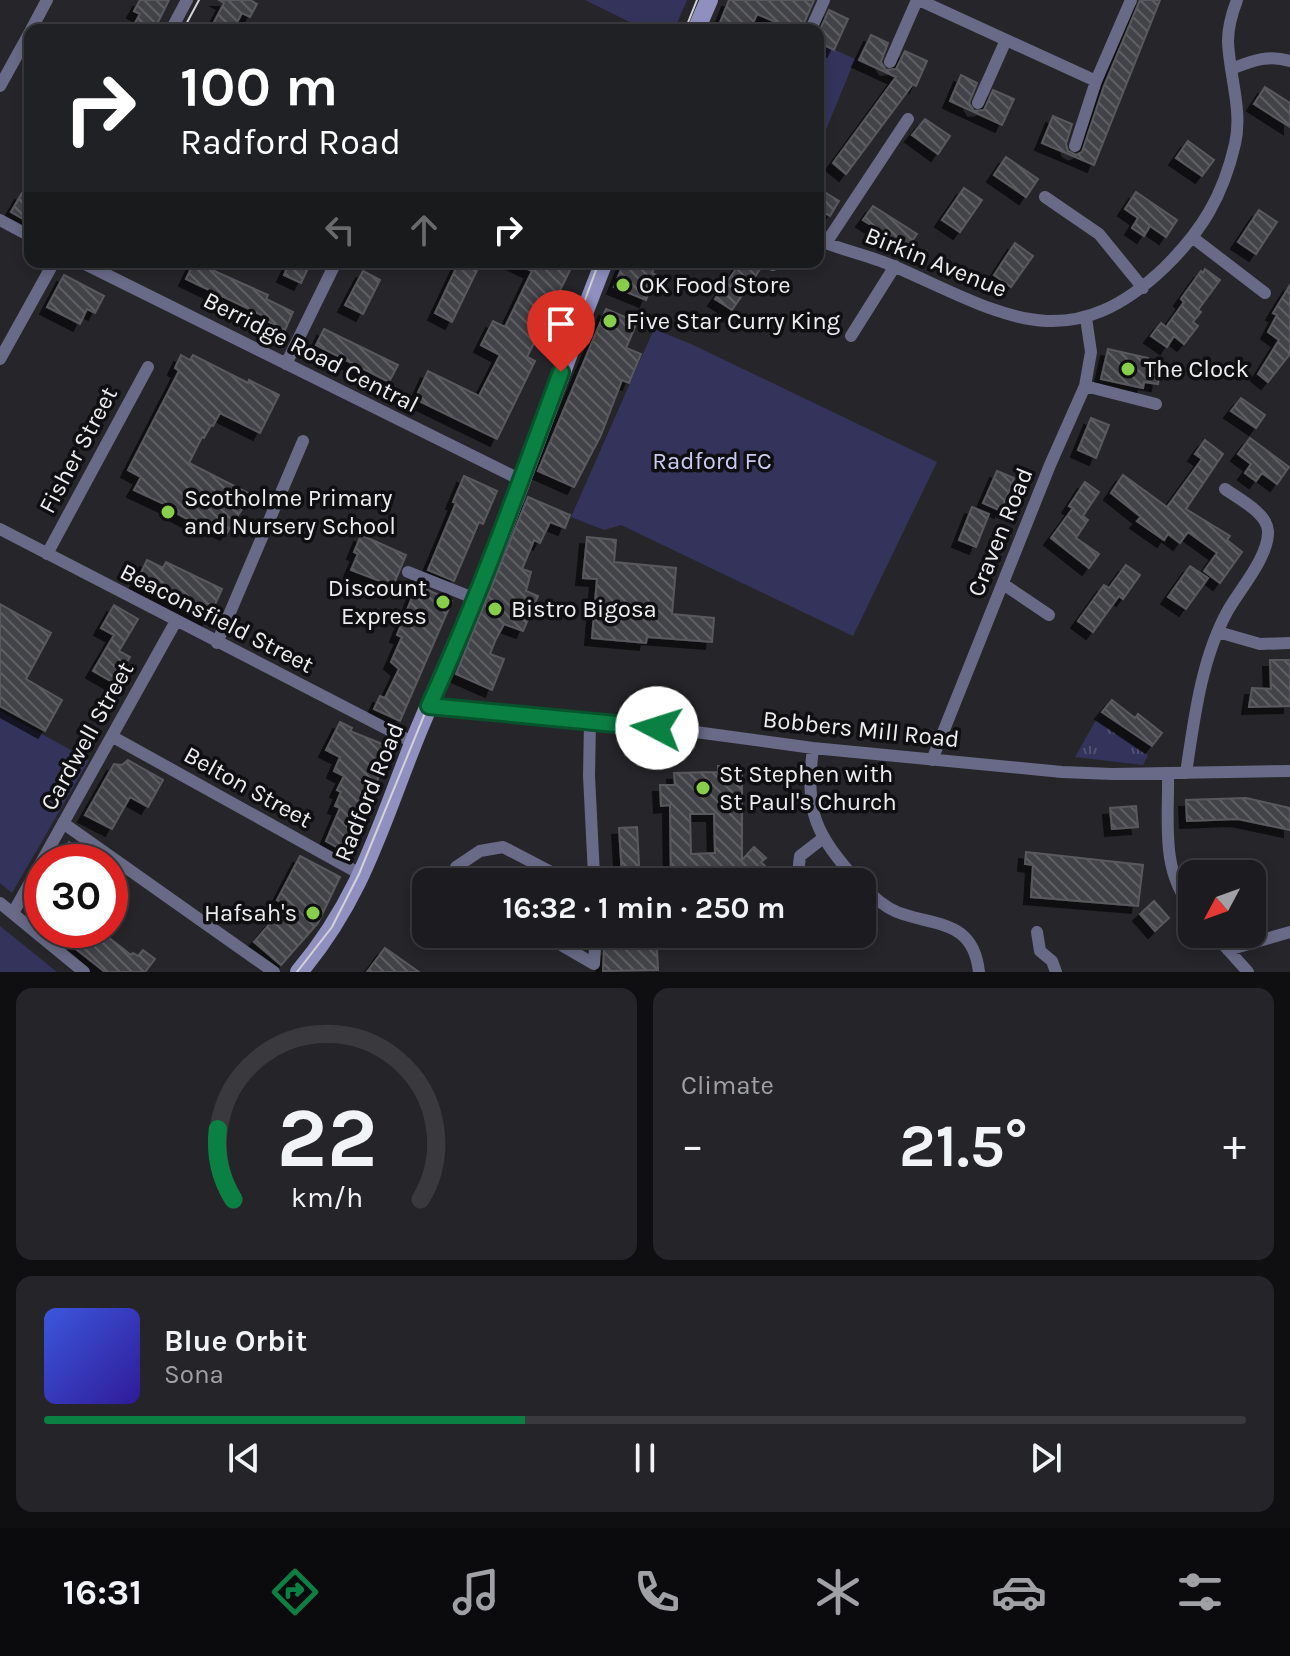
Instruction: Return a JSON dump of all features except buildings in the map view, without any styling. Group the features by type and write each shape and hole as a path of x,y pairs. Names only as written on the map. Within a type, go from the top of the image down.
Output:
{"street":[{"path":"34,24 47,0"},
{"path":"174,24 187,0"},
{"path":"699,24 709,0"},
{"path":"813,24 824,0"},
{"path":"890,62 918,0 1096,81"},
{"path":"1075,146 1096,81 1131,0"},
{"name":"Birkin Avenue","path":"824,243 895,266 998,312 1032,319 1086,318 1110,309 1143,288 1192,237 1216,203 1236,141 1237,113 1228,39 1237,0"},
{"path":"978,103 1006,40"},
{"path":"0,86 24,42"},
{"path":"1231,69 1262,57 1277,56 1290,61"},
{"path":"824,239 908,119"},
{"path":"1045,197 1099,234 1143,288"},
{"path":"0,220 24,233"},
{"path":"1192,237 1265,293"},
{"path":"851,336 895,266"},
{"path":"0,359 51,268"},
{"name":"Berridge Road Central","path":"93,268 521,480"},
{"path":"286,364 333,268"},
{"name":"Radford Road","path":"299,972 334,927 362,875 392,806 429,706 476,599 602,268"},
{"name":"Craven Road","path":"932,760 1050,465 1085,386 1091,352 1086,318"},
{"name":"Fisher Street","path":"47,554 148,367"},
{"path":"1085,386 1156,404"},
{"path":"217,643 303,441"},
{"path":"1186,773 1198,702 1218,632 1267,538 1268,528 1264,518 1225,489"},
{"name":"Beaconsfield Street","path":"0,529 414,743"},
{"path":"408,572 476,599"},
{"path":"1003,584 1049,615"},
{"name":"Cardwell Street","path":"13,913 176,621"},
{"path":"1218,632 1260,644 1290,643"},
{"name":"Bobbers Mill Road","path":"429,706 1062,772 1290,771"},
{"path":"590,722 594,868"},
{"name":"Belton Street","path":"113,737 362,875"},
{"path":"813,748 810,800 822,839 846,868"},
{"path":"1168,773 1168,850 1178,888"},
{"path":"63,823 274,972"},
{"path":"799,868 800,856 822,839"},
{"path":"456,867 480,851 503,847 543,868"},
{"path":"876,898 897,912 938,922 964,935 975,951 979,972"},
{"path":"0,903 84,972"},
{"path":"1037,932 1040,951 1052,961 1056,972"},
{"path":"1248,972 1228,950 1290,932"},
{"path":"566,948 594,964 595,948"}],"green space":[{"path":"585,0 687,0 677,24 634,24"},
{"path":"824,45 855,59 824,134"},
{"name":"Radford FC","path":"654,329 937,462 853,636 621,525 604,530 571,517"},
{"path":"0,711 89,760 40,844 24,844 24,872 12,893 0,883"},
{"path":"1096,720 1148,755 1143,765 1075,757"},
{"path":"0,926 57,972 0,972"}],"tram line":[{"path":"186,24 199,0"},
{"path":"687,24 697,0"},
{"path":"297,972 332,927 359,874 496,540 597,268"}],"place":[{"name":"OK Food Store","path":"623,285"},
{"name":"Five Star Curry King","path":"610,321"},
{"name":"The Clock","path":"1128,369"},
{"name":"Scotholme Primary and Nursery School","path":"168,512"},
{"name":"Discount Express","path":"443,602"},
{"name":"Bistro Bigosa","path":"495,609"},
{"name":"St Stephen with St Paul's Church","path":"703,788"},
{"name":"Hafsah's","path":"313,913"}],"route":[{"path":"561,372 505,525 429,706 657,728"}]}
